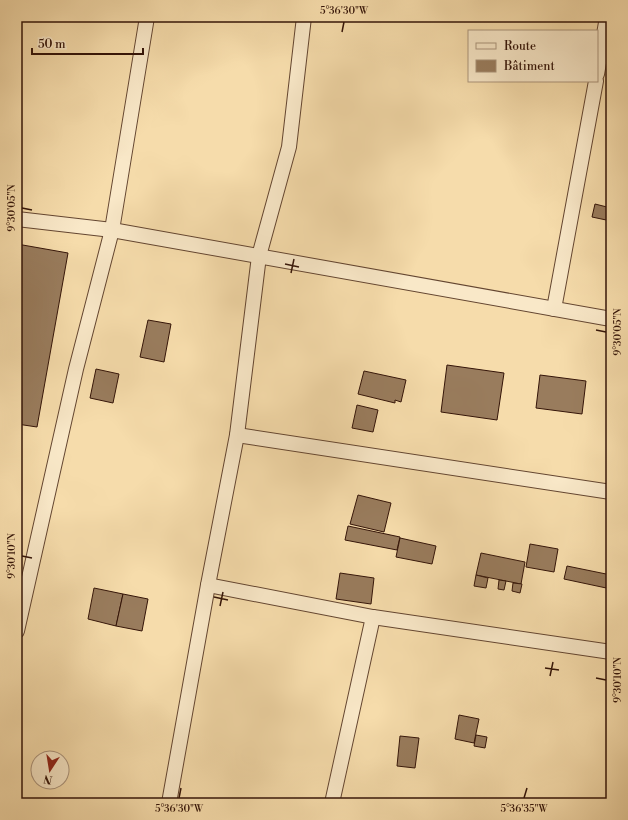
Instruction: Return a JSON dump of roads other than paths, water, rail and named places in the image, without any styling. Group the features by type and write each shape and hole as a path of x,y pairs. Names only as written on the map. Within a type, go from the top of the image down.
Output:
{"street":[{"path":"17,631 76,369 112,230 147,17"},
{"path":"169,803 208,585 237,435 259,256 289,147 304,17"},
{"path":"598,69 608,17"},
{"path":"554,309 596,82"},
{"path":"17,220 112,230 611,319"},
{"path":"237,435 611,492"},
{"path":"208,585 373,617 611,652"},
{"path":"332,803 373,617"}]}
